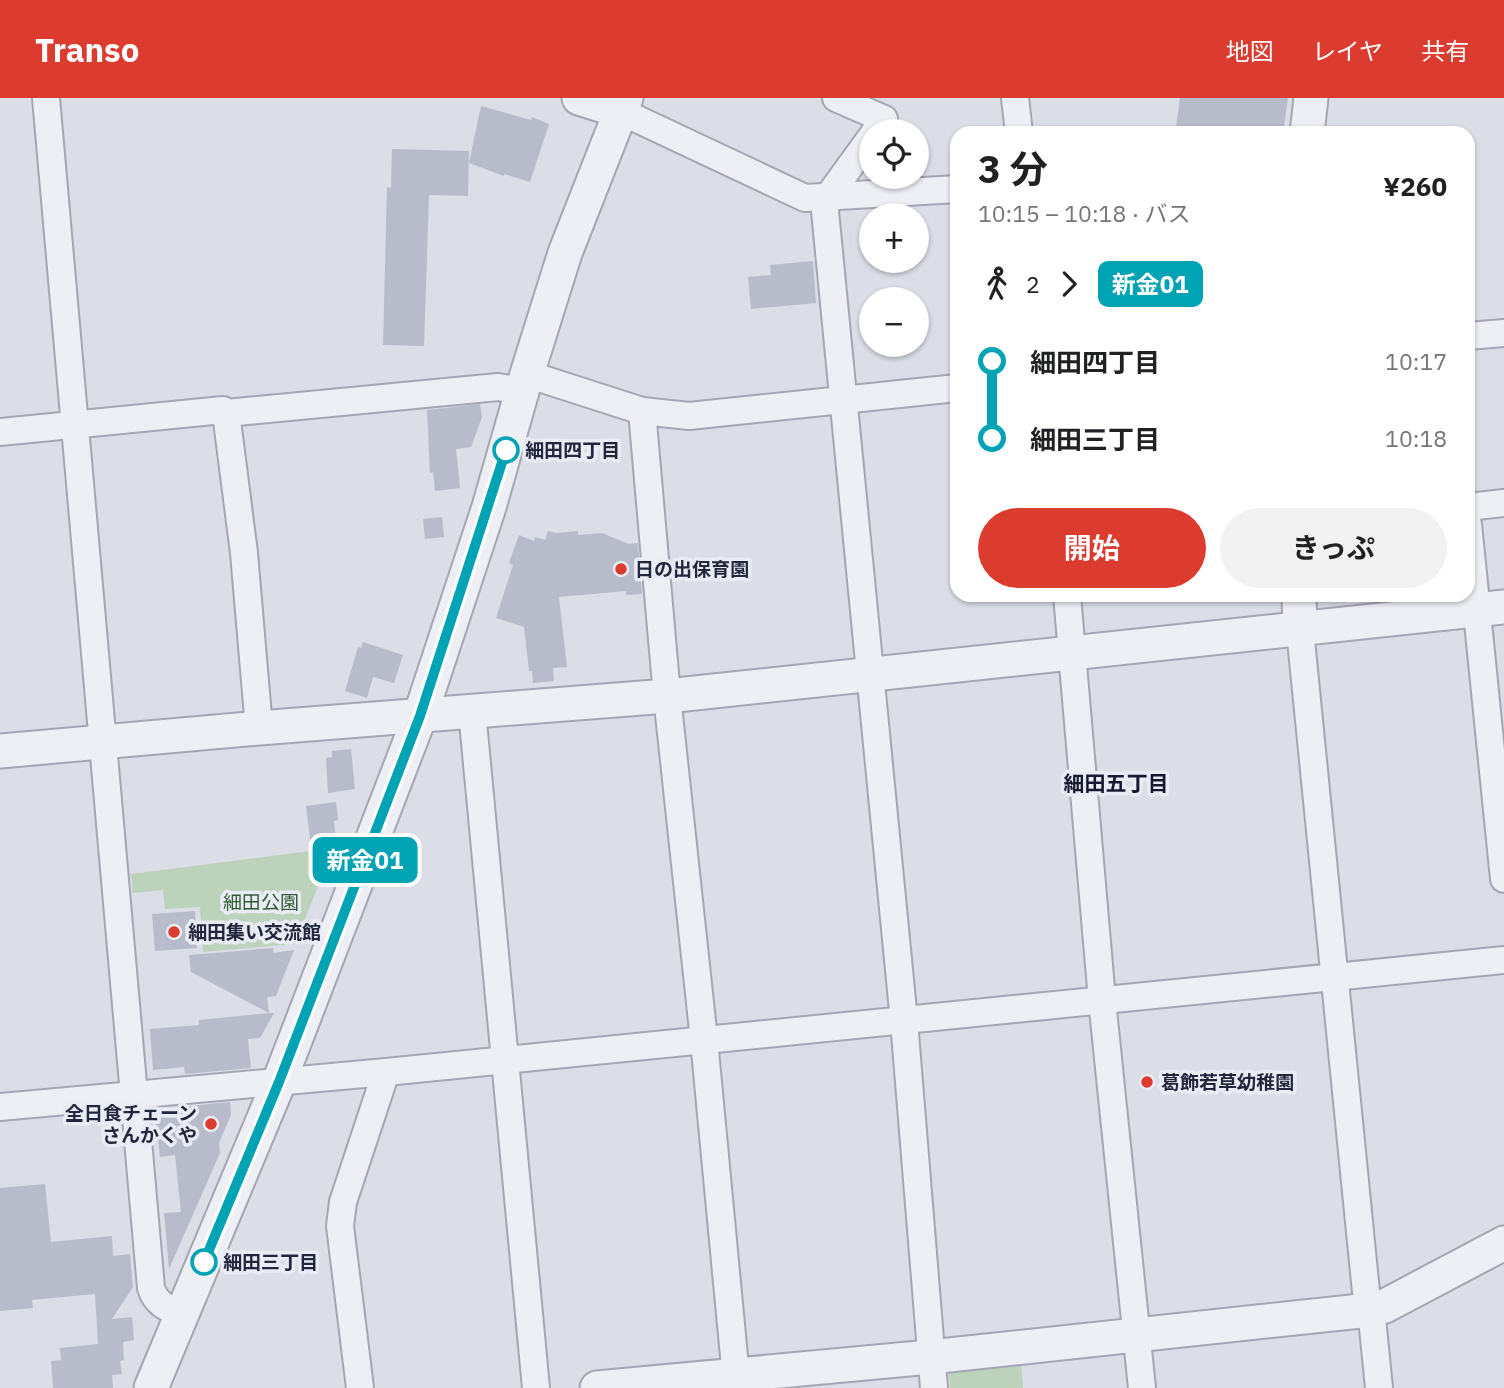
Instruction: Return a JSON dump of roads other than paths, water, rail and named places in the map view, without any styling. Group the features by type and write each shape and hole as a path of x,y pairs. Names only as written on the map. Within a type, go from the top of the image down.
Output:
{"street":[{"path":"46,98 151,1288 154,1299 182,1314"},
{"path":"579,98 623,104 805,198 950,190"},
{"path":"836,98 884,119"},
{"path":"1015,98 1018,126"},
{"path":"1308,126 1311,98"},
{"path":"151,1388 279,1082 420,716 493,495 524,383 565,253 623,104"},
{"path":"859,154 827,198 825,211 868,674 904,1021 932,1372"},
{"path":"1475,335 1504,333"},
{"path":"0,432 223,410 226,413 524,383 642,411 689,416 950,389"},
{"path":"642,411 667,696 704,1040 736,1381"},
{"path":"226,413 244,553 259,728"},
{"path":"1475,506 1504,503"},
{"path":"1475,551 1490,609 1504,879"},
{"path":"1068,602 1102,1000 1142,1388"},
{"path":"1299,602 1366,1293 1378,1388"},
{"path":"0,751 667,696 1490,609"},
{"path":"472,712 536,1388"},
{"path":"0,1107 386,1072 1504,960"},
{"path":"360,1388 340,1226 342,1202 386,1072"},
{"path":"597,1388 932,1372 1136,1335 1370,1310 1385,1306 1499,1252"}],"place":[{"name":"細田四丁目","path":"506,450"},
{"name":"日の出保育園","path":"621,569"},
{"name":"細田集い交流館","path":"174,932"},
{"name":"葛飾若草幼稚園","path":"1147,1082"},
{"name":"全日食チェーン さんかくや","path":"211,1124"},
{"name":"細田三丁目","path":"204,1262"}],"district":[{"name":"細田五丁目","path":"1116,784"}],"park label":[{"name":"細田公園","path":"261,902"}]}
